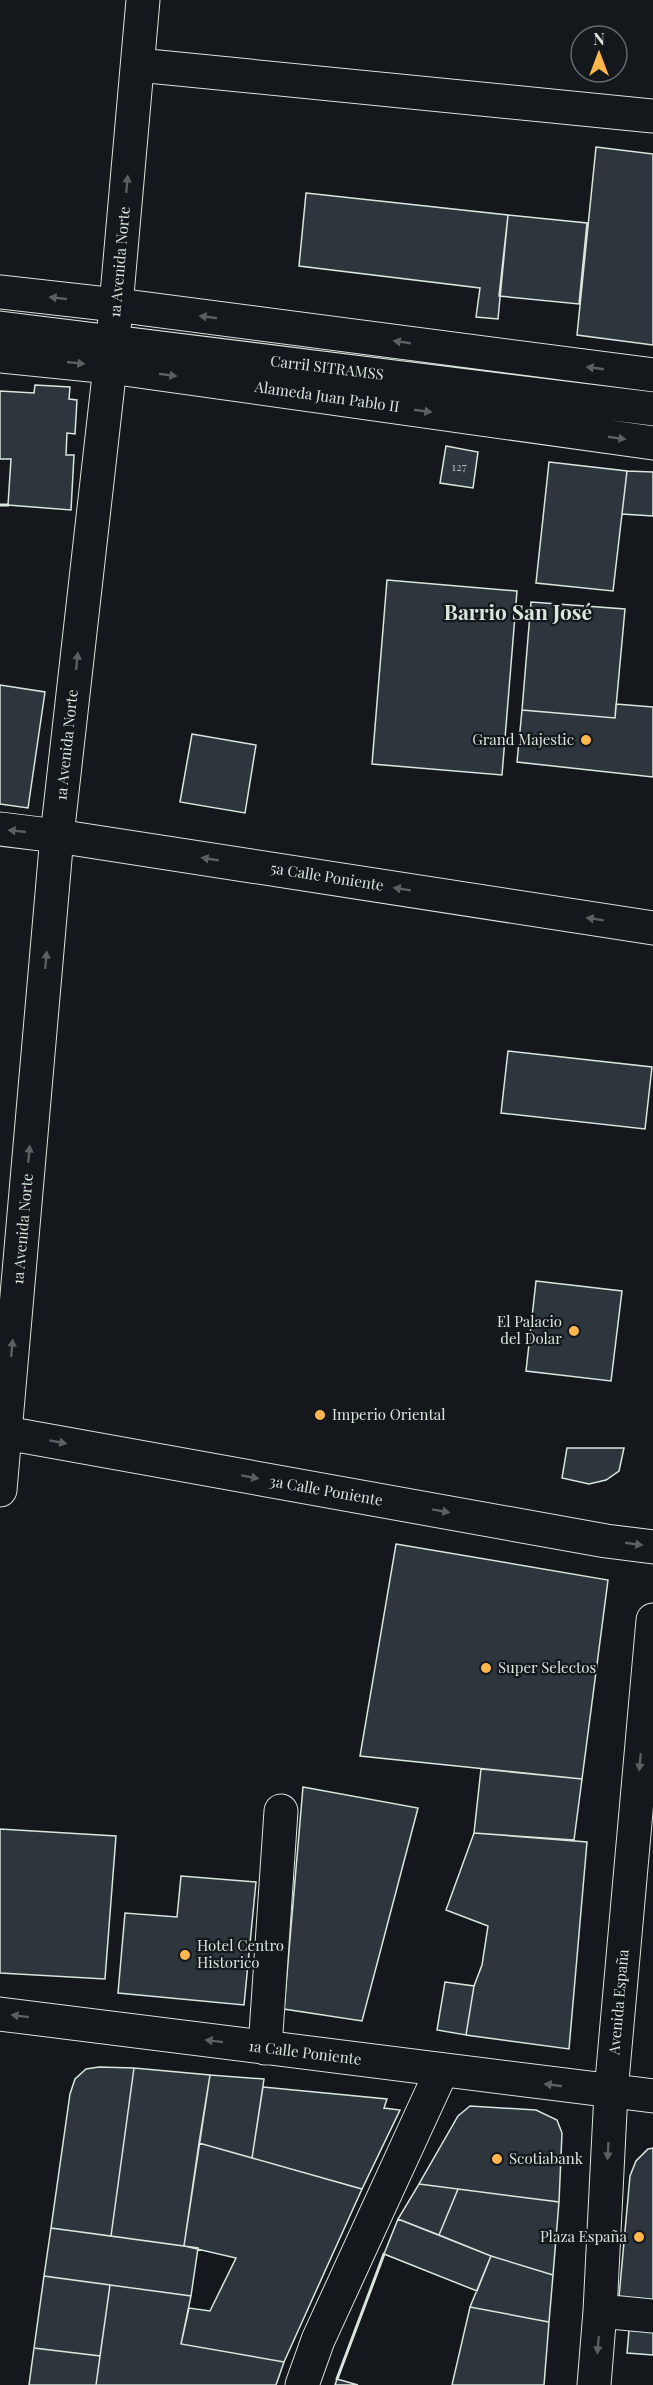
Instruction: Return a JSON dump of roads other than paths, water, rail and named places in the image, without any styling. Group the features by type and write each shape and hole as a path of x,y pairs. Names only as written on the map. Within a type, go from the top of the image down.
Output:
{"main road":[{"name":"1a Avenida Norte","path":"0,1490 2,1433 57,836 112,354 143,0"},
{"path":"138,65 653,116"},
{"path":"0,292 653,375"},
{"name":"Carril SITRAMSS","path":"0,328 112,354 653,409"},
{"name":"Alameda Juan Pablo II","path":"0,356 112,354 653,443"},
{"name":"5a Calle Poniente","path":"0,829 653,928"},
{"name":"3a Calle Poniente","path":"2,1433 606,1541 653,1547"},
{"name":"Avenida España","path":"594,2385 611,2092 643,1839 653,1620"},
{"path":"265,2048 281,1811"},
{"name":"1a Calle Poniente","path":"0,2014 653,2097"},
{"path":"302,2385 318,2340 442,2070"},
{"path":"600,2311 653,2316"}],"place":[{"name":"Grand Majestic","path":"586,740"},
{"name":"El Palacio del Dolar","path":"574,1331"},
{"name":"Imperio Oriental","path":"320,1415"},
{"name":"Super Selectos","path":"486,1668"},
{"name":"Hotel Centro Historico","path":"185,1955"},
{"name":"Scotiabank","path":"497,2159"},
{"name":"Plaza España","path":"639,2237"}],"district":[{"name":"Barrio San José","path":"518,613"}]}
